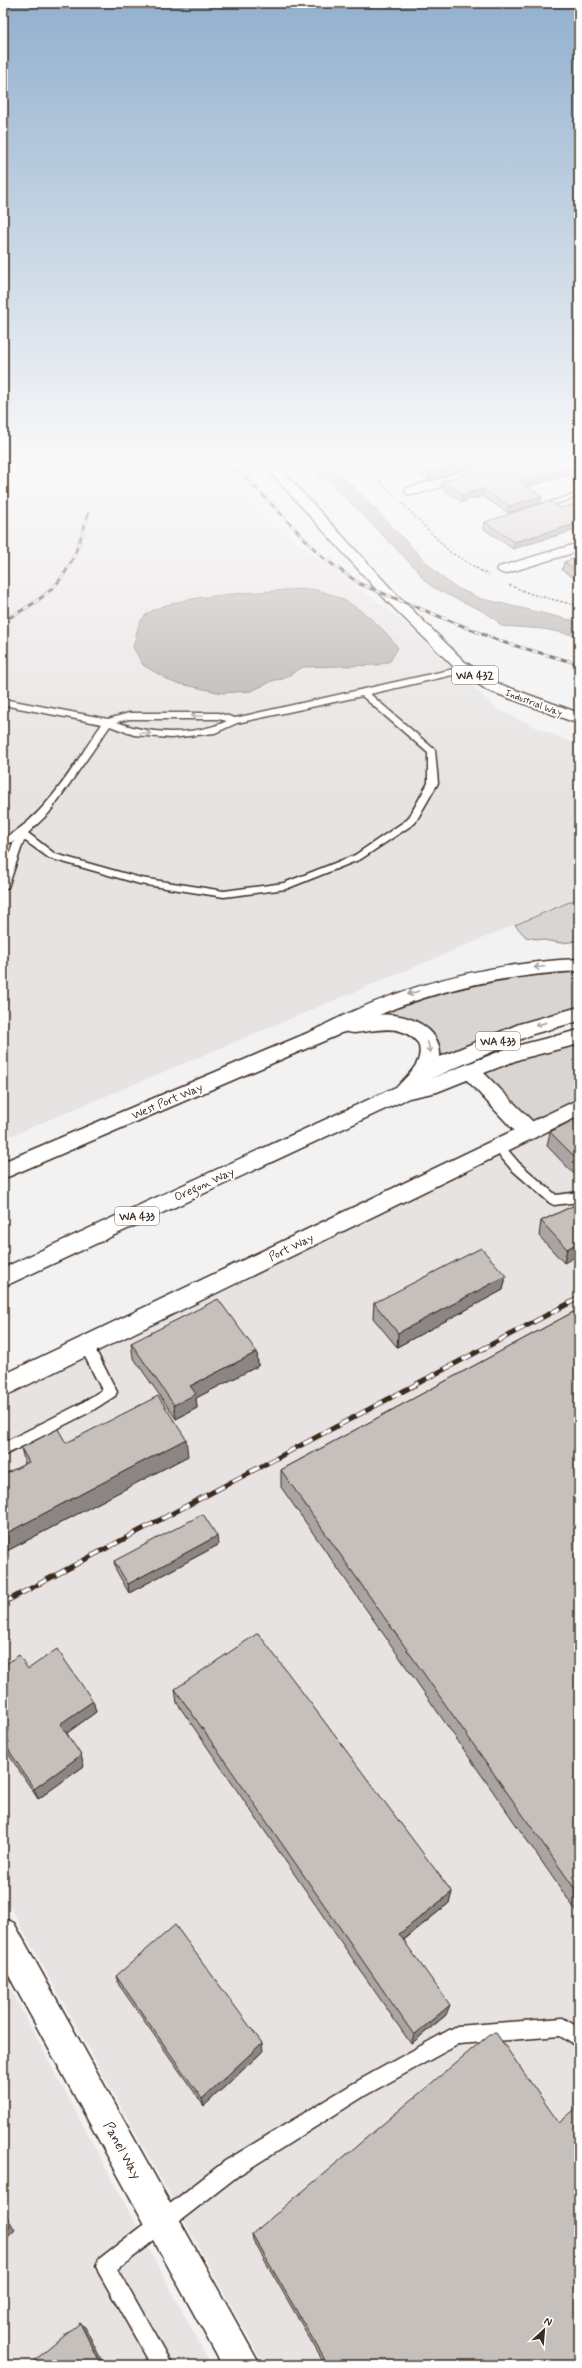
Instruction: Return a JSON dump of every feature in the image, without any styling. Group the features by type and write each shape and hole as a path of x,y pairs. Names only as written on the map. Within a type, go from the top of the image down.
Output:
{"main road":[{"name":"Industrial Way","path":"370,575 392,598 467,669 493,687 579,719"},
{"path":"504,576 508,575"},
{"path":"331,1030 366,1011 441,984 506,971 579,965"},
{"name":"Oregon Way","path":"405,1091 420,1075 526,1029 579,1014"},
{"path":"331,1030 384,1021 412,1028 428,1042 430,1050 430,1057 420,1075"},
{"name":"West Port Way","path":"3,1171 331,1030"},
{"name":"Oregon Way","path":"3,1278 405,1091 430,1088 515,1053 579,1037"},
{"path":"470,1071 528,1131"},
{"name":"Port Way","path":"3,1387 579,1107"},
{"name":"Panel Way","path":"3,1934 242,2365"}],"lane":[{"path":"3,702 108,722 134,732 171,735 215,730 235,720 282,712 467,669"},
{"path":"22,833 52,856 140,881 224,894 286,886 358,857 412,821 433,783 432,752 364,693"},
{"path":"3,843 22,833 46,811 108,722 129,716 218,716 235,720"},
{"path":"3,887 22,833"},
{"path":"498,1146 515,1166 554,1200 579,1197"},
{"path":"3,1450 85,1408 110,1392 87,1346"},
{"path":"162,2365 106,2266 232,2168 360,2089 457,2034 563,2027 579,2039"}],"path":[{"path":"504,576 531,594 579,606"}],"shaded area":[{"path":"3,575 340,575 394,614 498,710 579,746 579,898 3,1139"},
{"path":"421,575 439,575 453,586 479,598 579,622 579,636 543,629 501,626 483,611 445,594 424,580"},
{"path":"312,589 340,598 373,620 398,648 390,661 378,665 303,667 283,679 275,680 251,691 222,693 172,682 143,665 133,647 138,628 143,618 153,610 169,604 210,596"},
{"path":"579,898 579,941 561,943 526,937 515,925"},
{"path":"579,965 579,1014 420,1075 428,1042 366,1011 412,994"},
{"path":"579,1037 579,1107 528,1131 470,1071"},
{"path":"579,1111 579,2365 264,2365 3,1894 3,1389"},
{"path":"3,1975 211,2365 3,2365"}],"building":[{"path":"579,1117 579,1161 550,1132"},
{"path":"579,1203 579,1242 567,1249 541,1221"},
{"path":"481,1248 506,1276 398,1333 374,1303"},
{"path":"218,1299 257,1352 190,1386 196,1394 174,1405 131,1343"},
{"path":"579,1309 579,1895 281,1470"},
{"path":"158,1396 186,1439 3,1535 3,1475 29,1462 21,1448 58,1429 66,1443"},
{"path":"203,1514 217,1536 128,1584 114,1561"},
{"path":"258,1633 452,1892 399,1934 450,2005 414,2035 175,1689"},
{"path":"57,1649 93,1701 60,1724 81,1755 34,1789 3,1741 3,1666 19,1655 28,1669"},
{"path":"175,1925 262,2043 202,2099 116,1976"},
{"path":"496,2033 559,2123 579,2106 579,2365 328,2365 252,2234 490,2034"},
{"path":"3,2213 10,2226 3,2232"},
{"path":"80,2323 101,2365 29,2365"}],"railway":[{"path":"3,621 23,610 51,590 63,575"},
{"path":"347,575 360,584 502,642 579,664"},
{"path":"3,1603 579,1298"}]}
